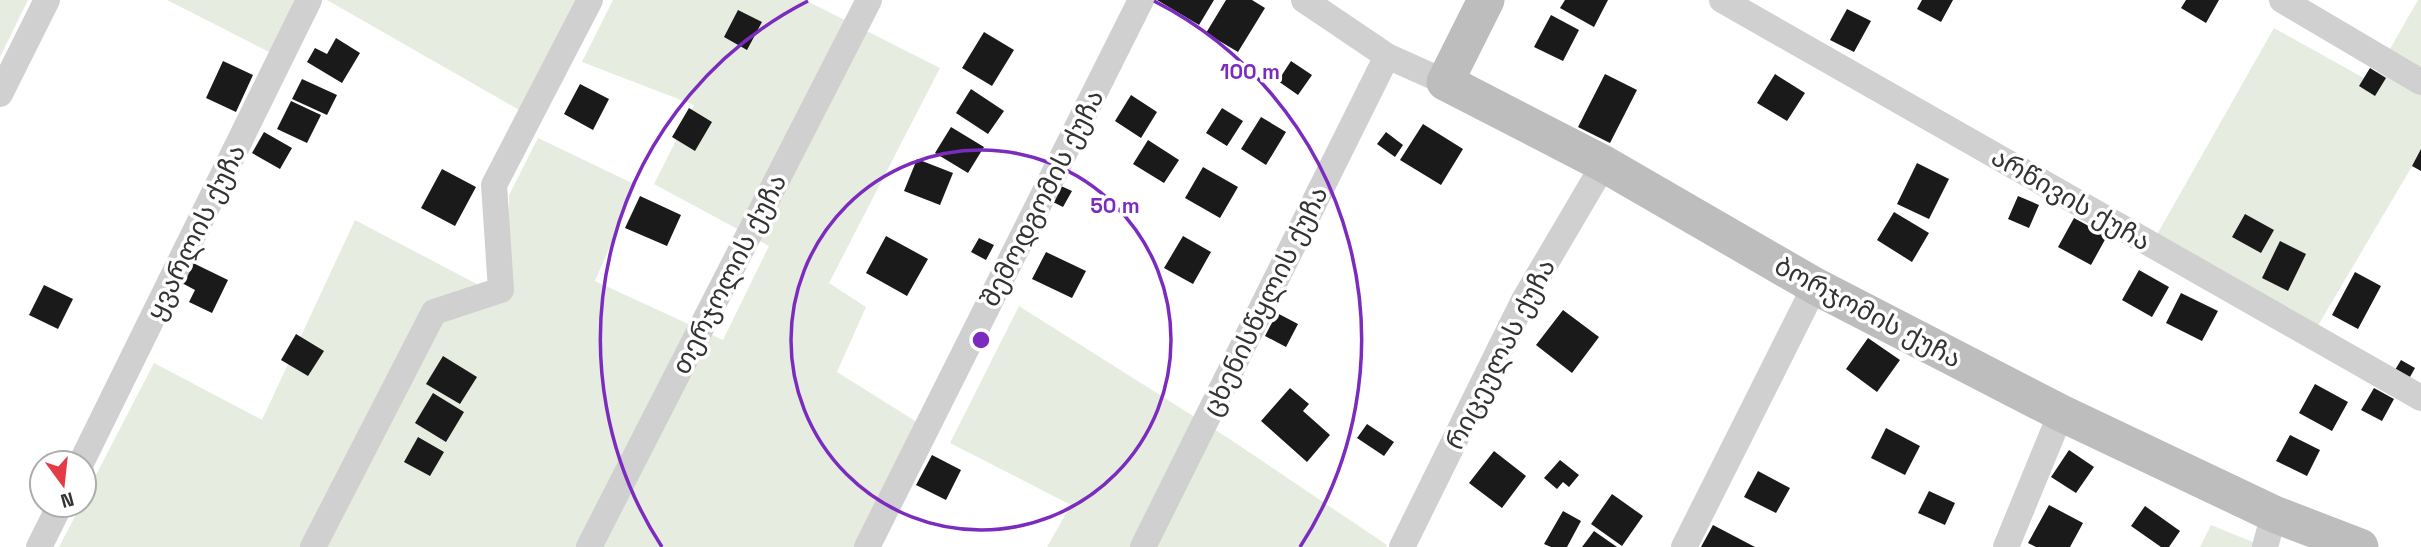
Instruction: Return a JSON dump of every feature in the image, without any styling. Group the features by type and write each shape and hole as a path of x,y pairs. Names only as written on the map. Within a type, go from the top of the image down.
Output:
{"street":[{"path":"0,94 47,0"},
{"name":"ყვარლის ქუჩა","path":"88,449 309,0"},
{"path":"313,547 434,313 501,290 494,185 590,0"},
{"name":"თერჯოლის ქუჩა","path":"589,547 869,0"},
{"name":"შემოდგომის ქუჩა","path":"867,547 1141,0"},
{"name":"ბორჯომის ქუჩა","path":"1304,0 1387,56 1445,82 1604,164 1815,286 2061,413 2270,531 2360,547"},
{"path":"1445,82 1486,0"},
{"name":"არწივის ქუჩა","path":"1722,0 2421,398"},
{"path":"2282,0 2421,82"},
{"name":"ცხენისწყლის ქუჩა","path":"1143,547 1387,56"},
{"name":"რიცეულას ქუჩა","path":"1402,547 1524,300 1604,164"},
{"path":"1684,547 1815,286"},
{"path":"2006,547 2061,413"},
{"path":"38,547 53,519"}],"shaded area":[{"path":"0,0 28,0 0,57"},
{"path":"167,0 303,0 275,55"},
{"path":"327,0 579,0 521,111"},
{"path":"613,0 805,0 940,68 829,283 866,307 837,372 920,424 857,547 59,547 74,519 98,519 98,471 154,363 262,420 355,220 509,301 509,195 538,138 636,185 595,281 723,340 769,246 654,184 694,105 582,62"},
{"path":"2418,0 2421,0 2421,151 2316,329 2155,238 2274,28 2371,82"},
{"path":"1019,306 1228,438 1387,545 1386,547 1047,547 1071,505 950,443"},
{"path":"2211,525 2265,547 2200,547"}],"building":[{"path":"1157,0 1214,0 1199,25"},
{"path":"1226,0 1252,0 1265,8 1238,52 1206,33"},
{"path":"1565,0 1608,0 1594,27 1560,8"},
{"path":"1922,0 1953,0 1941,22 1917,9"},
{"path":"2186,0 2219,0 2206,23 2181,8"},
{"path":"1847,9 1871,21 1854,52 1830,40"},
{"path":"738,10 762,22 747,50 724,37"},
{"path":"1551,15 1579,30 1563,61 1534,47"},
{"path":"984,32 1014,50 992,86 962,68"},
{"path":"336,38 360,53 342,83 307,62 315,48 327,54"},
{"path":"223,61 253,75 236,112 206,98"},
{"path":"1291,61 1312,75 1298,95 1278,81"},
{"path":"2370,68 2386,78 2375,96 2359,86"},
{"path":"1605,74 1637,90 1610,143 1578,127"},
{"path":"1775,74 1805,93 1787,121 1757,103"},
{"path":"302,79 337,95 327,115 292,99"},
{"path":"580,84 609,99 593,130 564,114"},
{"path":"971,89 1004,111 988,134 956,113"},
{"path":"1131,95 1157,112 1141,138 1115,121"},
{"path":"291,101 321,115 307,143 277,129"},
{"path":"689,108 712,122 695,151 672,137"},
{"path":"1222,108 1243,121 1227,146 1206,133"},
{"path":"1261,117 1286,132 1266,165 1241,149"},
{"path":"1423,124 1463,149 1441,185 1400,160"},
{"path":"951,127 984,147 968,173 935,153"},
{"path":"264,132 292,148 280,169 252,153"},
{"path":"1386,132 1403,145 1395,157 1377,144"},
{"path":"1148,140 1179,160 1164,183 1133,164"},
{"path":"2421,149 2421,171 2412,166"},
{"path":"917,159 953,173 940,205 904,191"},
{"path":"1917,163 1949,179 1929,219 1897,204"},
{"path":"1203,167 1238,187 1220,218 1185,198"},
{"path":"442,169 476,187 455,226 421,208"},
{"path":"1061,186 1072,191 1063,207 1053,202"},
{"path":"640,196 681,215 667,246 625,228"},
{"path":"2018,196 2039,205 2029,228 2008,219"},
{"path":"1894,212 1929,233 1912,262 1877,240"},
{"path":"2245,214 2274,230 2261,253 2232,237"},
{"path":"2074,218 2107,236 2091,265 2058,247"},
{"path":"886,236 928,259 907,296 866,273"},
{"path":"1183,236 1211,252 1193,284 1164,268"},
{"path":"979,238 994,245 986,260 971,252"},
{"path":"2280,241 2306,254 2288,291 2262,278"},
{"path":"1046,252 1086,271 1072,298 1032,279"},
{"path":"191,262 228,280 212,313 189,302 195,290 180,282"},
{"path":"2139,270 2169,287 2152,317 2122,300"},
{"path":"2355,272 2381,286 2358,329 2332,315"},
{"path":"44,285 73,299 58,329 29,315"},
{"path":"2181,293 2218,311 2202,341 2166,323"},
{"path":"1563,310 1599,337 1572,373 1536,345"},
{"path":"1277,313 1298,324 1286,347 1265,336"},
{"path":"296,334 324,351 308,376 281,360"},
{"path":"1868,338 1900,360 1877,392 1846,369"},
{"path":"443,356 477,377 460,404 426,384"},
{"path":"2401,360 2415,368 2406,384 2392,375"},
{"path":"2315,384 2348,402 2332,431 2299,413"},
{"path":"1290,388 1309,404 1303,411 1330,435 1307,462 1261,421"},
{"path":"2374,388 2394,399 2382,421 2361,410"},
{"path":"433,393 464,412 446,442 415,423"},
{"path":"1367,424 1394,442 1384,456 1357,438"},
{"path":"1886,428 1920,446 1905,475 1871,458"},
{"path":"2290,435 2320,450 2307,476 2276,461"},
{"path":"418,437 444,452 430,476 404,462"},
{"path":"2069,450 2094,467 2076,493 2051,477"},
{"path":"1494,451 1526,476 1502,508 1469,483"},
{"path":"932,455 961,470 946,500 916,485"},
{"path":"1560,460 1579,475 1569,487 1563,482 1557,489 1544,478"},
{"path":"1758,471 1790,488 1776,513 1744,497"},
{"path":"1929,491 1955,503 1945,525 1918,513"},
{"path":"1612,494 1643,516 1622,546 1591,524"},
{"path":"2049,505 2083,523 2070,547 2036,547 2028,543"},
{"path":"2145,506 2180,531 2169,547 2161,547 2131,526"},
{"path":"1563,511 1581,521 1567,547 1544,544"},
{"path":"1713,525 1755,547 1701,547"},
{"path":"1594,531 1617,547 1582,547"}]}
